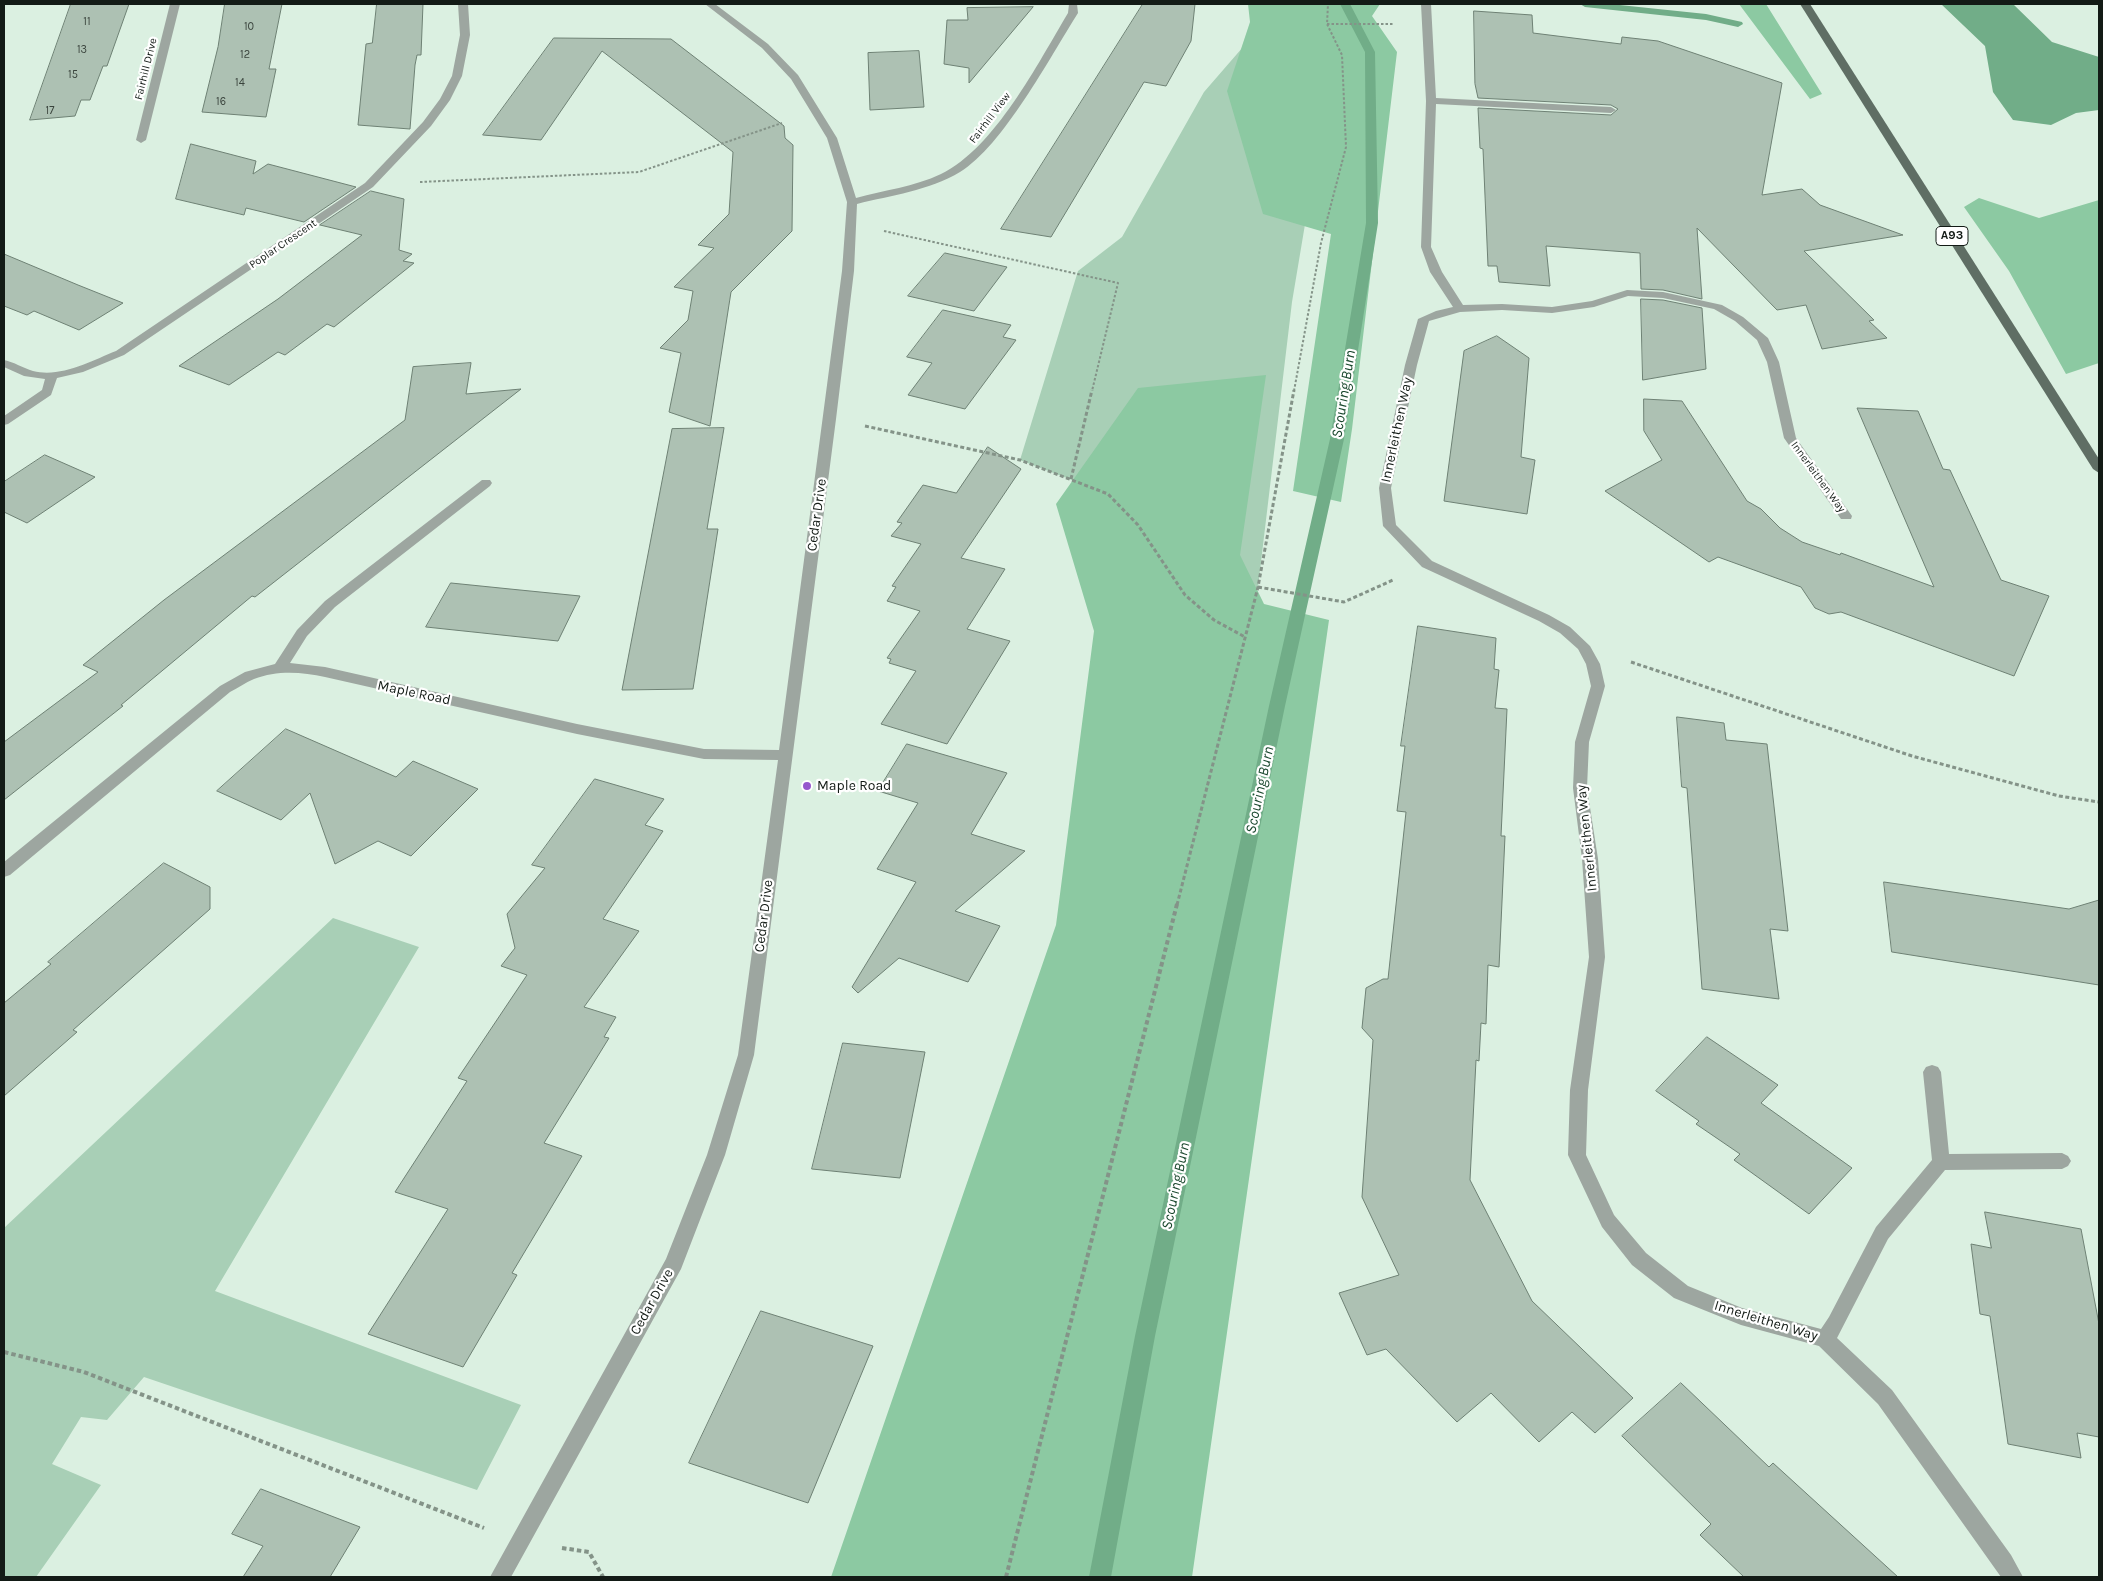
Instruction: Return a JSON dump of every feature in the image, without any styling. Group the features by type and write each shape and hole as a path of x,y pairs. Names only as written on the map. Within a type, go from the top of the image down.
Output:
{"main road":[{"name":"A93","path":"1805,4 2099,469"}],"street":[{"name":"Fairhill Drive","path":"141,140 175,4"},
{"name":"Poplar Crescent","path":"4,363 36,375 52,376 90,366 120,353 369,185 427,124 445,100 457,76 466,35 463,4"},
{"name":"Cedar Drive","path":"500,1577 518,1541 674,1264 716,1155 746,1055 830,419 848,271 852,202 832,138 795,76 765,46 710,4"},
{"name":"Fairhill View","path":"852,202 898,192 927,183 956,170 976,157 1020,100 1073,13 1074,4"},
{"path":"1426,4 1431,101 1426,247 1436,272 1460,309"},
{"path":"1431,101 1611,110"},
{"name":"Innerleithen Way","path":"1846,516 1790,438 1773,362 1762,338 1739,319 1718,307 1663,295 1627,293 1594,304 1552,310 1460,309 1424,319 1411,365 1385,488 1390,526 1428,564 1544,618 1565,630 1583,646 1593,664 1598,686 1582,742 1580,788 1590,858 1597,957 1579,1090 1577,1155 1608,1221 1639,1259 1681,1292 1740,1316 1825,1339 1885,1397 1993,1546 2013,1577"},
{"path":"4,421 47,392 52,376"},
{"path":"280,668 302,633 330,604 486,483"},
{"name":"Maple Road","path":"4,871 225,689 250,675 280,668 310,669 325,672 577,729 704,754 785,755"},
{"path":"1932,1072 1941,1162 2062,1162"},
{"name":"Innerleithen Way","path":"1825,1339 1836,1323 1882,1233 1941,1162"}],"path":[{"path":"1006,1577 1258,587 1321,243 1346,147 1342,55 1327,24 1328,4"},
{"path":"1327,24 1367,24"},
{"path":"369,185 639,172 816,111"},
{"path":"851,224 1118,283 1071,480"},
{"path":"830,419 1020,460 1108,494 1138,525 1185,595 1214,620 1245,637"},
{"path":"1258,587 1344,602 1428,564"},
{"path":"1583,646 1912,756 2059,796 2099,802"},
{"path":"4,1352 84,1372 518,1541 589,1552 603,1577"}],"shaded area":[{"path":"1248,4 1380,4 1372,16 1397,52 1352,429 1341,502 1293,491 1331,234 1263,214 1227,91 1250,22"},
{"path":"1739,4 1766,4 1822,94 1810,99"},
{"path":"1941,4 2013,4 2052,42 2099,57 2099,110 2076,113 2051,125 2013,120 1993,92 1985,46"},
{"path":"1243,47 1329,81 1292,302 1258,587 1245,637 1108,494 1020,460 1078,271 1122,237 1204,92"},
{"path":"1979,198 2039,218 2099,200 2099,363 2066,374 2009,271 1964,207"},
{"path":"1266,375 1240,555 1264,604 1329,620 1192,1577 831,1577 1056,925 1094,631 1056,504 1138,388"},
{"path":"333,918 419,947 215,1291 521,1405 477,1490 144,1377 107,1420 81,1417 52,1464 101,1485 36,1577 4,1577 4,1228"}],"building":[{"path":"71,4 129,4 107,66 103,66 90,100 81,100 75,116 30,120"},
{"path":"225,4 282,4 269,69 276,69 266,117 202,112 218,47"},
{"path":"377,4 423,4 421,55 417,55 415,65 410,129 358,125 366,44 372,43"},
{"path":"1143,4 1195,4 1191,41 1166,86 1144,82 1051,237 1001,229"},
{"path":"1033,7 969,83 969,68 944,64 947,20 968,20 967,8"},
{"path":"1474,11 1532,15 1533,33 1621,44 1622,37 1658,41 1782,83 1762,195 1802,189 1820,205 1903,235 1804,251 1874,320 1869,321 1887,338 1822,349 1806,305 1777,310 1697,228 1702,299 1663,290 1641,289 1640,253 1546,246 1550,286 1499,282 1497,266 1488,266 1483,149 1480,148 1478,108 1611,115 1618,109 1611,105 1478,98 1475,84"},
{"path":"554,38 671,39 784,126 785,138 793,145 792,231 731,292 710,426 669,412 681,353 660,348 688,320 693,291 674,287 714,248 698,245 729,214 733,152 602,51 541,140 483,135"},
{"path":"919,51 924,107 870,110 868,53"},
{"path":"191,144 256,161 253,174 268,164 356,187 304,222 246,208 244,215 176,199"},
{"path":"371,191 404,199 399,250 412,254 403,261 414,263 334,327 327,324 285,355 278,352 229,385 179,366 278,299 362,235 320,225"},
{"path":"945,253 1007,267 974,311 908,296"},
{"path":"4,254 123,303 79,330 34,311 27,315 4,306"},
{"path":"1641,299 1663,300 1702,308 1706,369 1643,380"},
{"path":"943,310 1011,325 1003,337 1016,340 965,409 908,395 932,363 907,357"},
{"path":"1497,336 1529,358 1521,457 1535,460 1527,514 1444,501 1464,351"},
{"path":"471,363 466,394 521,389 255,597 252,596 121,705 123,706 4,800 4,742 98,672 83,665 164,600 405,420 413,367"},
{"path":"1644,399 1682,401 1747,501 1761,509 1780,528 1802,542 1840,555 1841,553 1934,587 1857,408 1918,411 1943,469 1950,470 2001,580 2049,596 2014,676 1841,612 1829,614 1815,608 1801,587 1718,557 1709,562 1605,491 1662,460 1644,431"},
{"path":"724,428 707,529 718,529 693,689 622,690 672,429"},
{"path":"988,447 1021,469 961,558 1005,569 967,629 1010,641 947,744 881,724 916,671 889,663 891,659 887,658 920,611 887,601 896,587 892,586 921,544 891,536 902,523 897,522 923,485 956,493"},
{"path":"45,455 95,477 27,523 4,512 4,482"},
{"path":"451,583 580,596 558,641 426,627"},
{"path":"1418,626 1496,638 1494,669 1499,670 1495,708 1507,709 1501,836 1505,836 1499,967 1488,965 1486,1024 1481,1023 1479,1061 1476,1060 1470,1180 1532,1301 1633,1398 1595,1433 1572,1412 1539,1442 1491,1393 1457,1422 1386,1349 1367,1355 1339,1293 1399,1275 1362,1197 1373,1040 1362,1028 1366,988 1383,979 1388,979 1406,812 1397,811 1405,746 1401,746"},
{"path":"1677,717 1724,723 1726,740 1767,744 1788,931 1770,929 1779,999 1702,989 1687,788 1682,787"},
{"path":"286,729 396,777 413,761 478,789 411,856 378,841 335,864 310,793 281,820 217,791"},
{"path":"907,744 1007,773 971,834 1025,851 955,911 1000,926 968,982 899,958 858,993 852,987 916,882 877,869 918,803 878,791"},
{"path":"595,779 664,799 645,825 663,831 603,919 639,931 584,1007 616,1017 604,1037 609,1038 544,1143 582,1156 512,1273 517,1275 463,1367 368,1334 448,1209 395,1192 467,1081 458,1078 527,975 501,966 515,948 507,914 545,868 532,865"},
{"path":"164,863 210,887 210,909 73,1030 77,1032 4,1096 4,1003 51,964 48,962"},
{"path":"1884,882 2069,909 2099,900 2099,985 1892,952"},
{"path":"1707,1037 1778,1085 1761,1103 1852,1168 1809,1214 1734,1160 1740,1154 1696,1124 1699,1121 1656,1091"},
{"path":"843,1043 925,1052 900,1178 812,1169"},
{"path":"1985,1212 2081,1229 2099,1324 2099,1437 2077,1433 2081,1458 2008,1444 1990,1316 1980,1314 1971,1244 1991,1248"},
{"path":"761,1311 873,1346 808,1503 689,1463"},
{"path":"1681,1383 1769,1467 1773,1463 1898,1577 1744,1577 1700,1535 1711,1524 1622,1436"},
{"path":"261,1489 360,1527 330,1577 243,1577 263,1546 232,1534"}],"waterway":[{"name":"Scouring Burn","path":"1100,1577 1145,1336 1277,706 1337,439 1372,223 1370,52 1345,4"},
{"path":"1585,4 1706,17 1738,24"}],"place":[{"name":"Maple Road","path":"807,786"}]}
